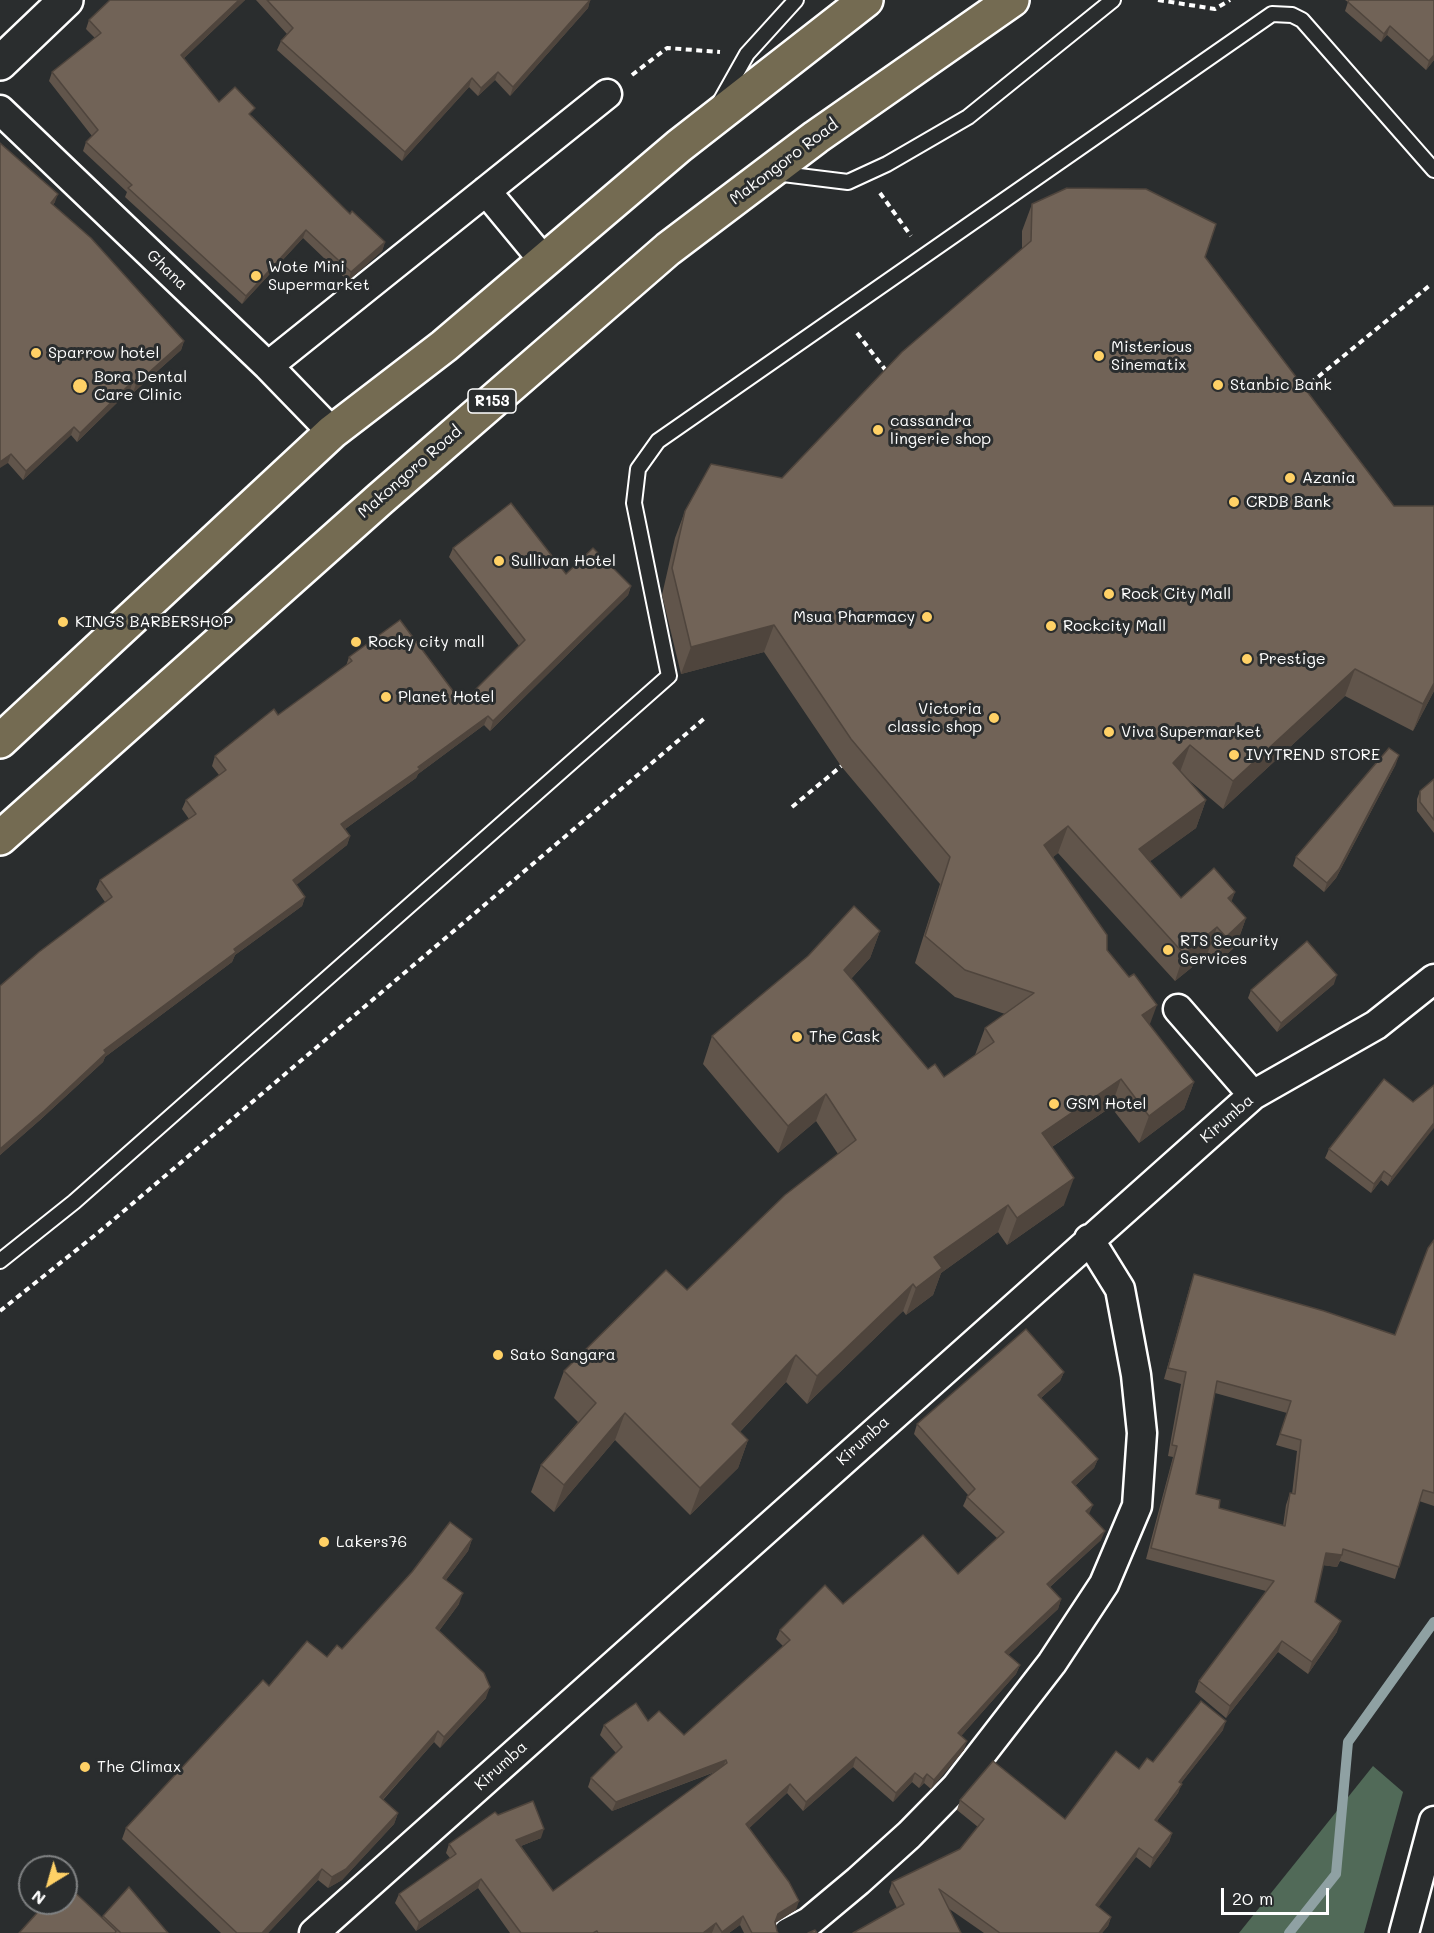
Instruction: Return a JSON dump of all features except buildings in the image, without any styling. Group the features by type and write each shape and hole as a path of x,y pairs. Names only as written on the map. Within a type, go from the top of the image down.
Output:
{"main road":[{"path":"0,741 332,432 444,346 699,131 866,0"},
{"name":"Makongoro Road","path":"0,838 380,499 668,249 770,172 1012,0"}],"street":[{"path":"0,63 55,4"},
{"path":"268,366 607,94"},
{"name":"Ghana","path":"0,110 268,366 332,432"},
{"path":"486,191 544,261"},
{"name":"Kirumba","path":"314,1933 1253,1095 1376,1025 1434,979"},
{"path":"1178,1008 1253,1095"},
{"path":"788,1933 809,1922 858,1881 909,1835 956,1787 1052,1663 1104,1584 1137,1506 1142,1433 1136,1375 1120,1290 1089,1239"},
{"path":"1404,1933 1434,1821"}],"lane":[{"path":"699,131 714,113 747,54 796,0"},
{"path":"770,172 848,182 866,173 968,117 1113,0"},
{"path":"0,1261 74,1202 669,676 634,502 638,469 658,441 1272,14 1292,15 1302,20 1434,170"}],"path":[{"path":"1158,0 1215,9 1230,0"},
{"path":"607,94 667,48 747,54"},
{"path":"866,173 925,256"},
{"path":"1295,395 1429,286"},
{"path":"842,313 892,379"},
{"path":"0,1311 99,1232 706,717"},
{"path":"792,807 851,759"}],"green space":[{"path":"1373,1766 1403,1792 1364,1933 1239,1933"}],"waterway":[{"path":"1289,1933 1336,1874 1348,1742 1434,1622"}],"place":[{"name":"Wote Mini Supermarket","path":"256,276"},
{"name":"Sparrow hotel","path":"36,353"},
{"name":"Misterious Sinematix","path":"1099,356"},
{"name":"Stanbic Bank","path":"1218,385"},
{"name":"Bora Dental Care Clinic","path":"80,386"},
{"name":"cassandra lingerie shop","path":"878,430"},
{"name":"Azania","path":"1290,478"},
{"name":"CRDB Bank","path":"1234,502"},
{"name":"Sullivan Hotel","path":"499,561"},
{"name":"Rock City Mall","path":"1109,594"},
{"name":"Msua Pharmacy","path":"927,617"},
{"name":"KINGS BARBERSHOP","path":"63,622"},
{"name":"Rockcity Mall","path":"1051,626"},
{"name":"Rocky city mall","path":"356,642"},
{"name":"Prestige","path":"1247,659"},
{"name":"Planet Hotel","path":"386,697"},
{"name":"Victoria classic shop","path":"994,718"},
{"name":"Viva Supermarket","path":"1109,732"},
{"name":"IVYTREND STORE","path":"1234,755"},
{"name":"RTS Security Services","path":"1168,950"},
{"name":"The Cask","path":"797,1037"},
{"name":"GSM Hotel","path":"1054,1104"},
{"name":"Sato Sangara","path":"498,1355"},
{"name":"Lakers76","path":"324,1542"},
{"name":"The Climax","path":"85,1767"}]}
